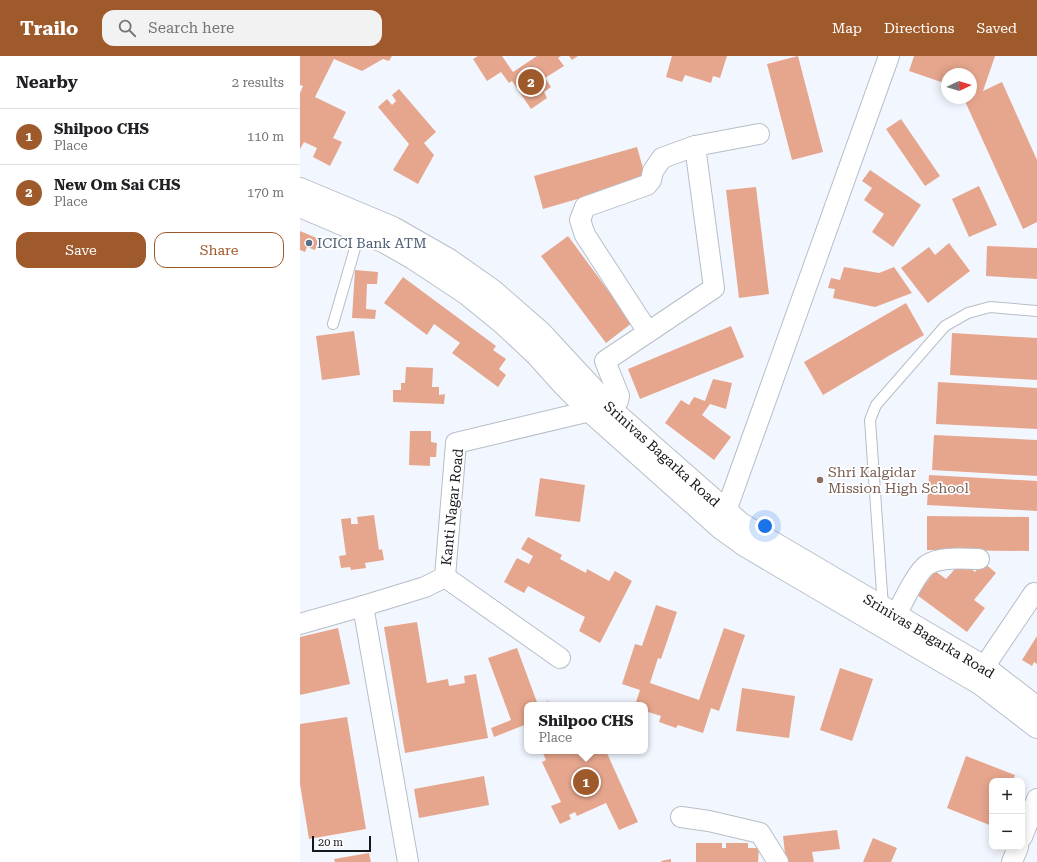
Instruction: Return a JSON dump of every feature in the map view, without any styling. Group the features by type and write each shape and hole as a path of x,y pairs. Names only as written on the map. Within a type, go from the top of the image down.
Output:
{"street":[{"path":"726,511 889,56"},
{"path":"648,332 585,235 580,220 585,207 647,185 651,180 653,171 662,158 695,146 759,134"},
{"path":"300,189 389,235 414,258 466,293 504,324 536,354 563,384 600,409 618,401 619,396 605,361 714,288 695,146"},
{"path":"300,206 360,231 389,235"},
{"name":"Srinivas Bagarka Road","path":"600,409 741,524 984,666 1037,708"},
{"name":"Srinivas Bagarka Road","path":"600,409 720,528 746,546 981,684 1037,727"},
{"name":"Kanti Nagar Road","path":"300,624 425,586 445,577 456,443 600,409"},
{"path":"890,611 920,571 928,565 940,561 979,559"},
{"path":"445,577 560,658"},
{"path":"984,666 1034,593"},
{"path":"363,606 408,862"},
{"path":"1025,829 1037,799"},
{"path":"681,817 709,821 760,833 778,862"},
{"path":"1012,862 1017,850"}],"lane":[{"path":"333,324 360,231"},
{"path":"890,611 870,420 876,405 945,326 968,313 990,307 1037,311"}],"building":[{"path":"300,56 392,56 389,61 383,59 362,71 334,59 315,97 346,112 333,138 342,142 330,166 313,157 317,148 304,142 300,149 300,93 303,86 300,85"},
{"path":"478,56 502,56 513,72 537,56 561,56 558,58 564,66 545,78 551,87 544,92 547,98 531,109 512,81 509,83 501,72 487,81 473,59"},
{"path":"569,56 578,56 572,60"},
{"path":"672,56 727,56 720,78 713,76 711,83 685,75 682,82 666,77"},
{"path":"798,56 823,152 792,160 767,64"},
{"path":"914,56 995,56 983,91 1002,82 1037,160 1037,222 1023,229 966,104 977,104 977,68 941,68 941,82 909,71"},
{"path":"399,89 436,132 424,143 434,155 418,184 393,170 409,144 378,107 387,99 392,105 396,101 392,95"},
{"path":"901,119 940,176 925,186 886,129"},
{"path":"637,147 646,179 543,209 534,176"},
{"path":"870,170 921,205 893,247 872,232 884,214 864,200 872,188 862,181"},
{"path":"979,186 997,225 969,237 952,199"},
{"path":"756,187 769,294 739,298 726,190"},
{"name":"ICICI Bank ATM","path":"300,231 319,239 315,250 307,247 305,252 300,250"},
{"path":"568,236 632,323 606,343 541,256"},
{"path":"949,243 970,271 928,303 901,268 929,247 935,255"},
{"path":"987,246 1037,248 1037,279 986,276"},
{"path":"844,267 879,273 894,267 912,293 875,307 833,298 835,289 828,288 831,278 840,280"},
{"path":"355,270 378,272 377,284 367,284 366,309 376,310 375,319 352,318"},
{"path":"403,277 496,346 493,350 506,359 499,369 506,375 498,387 452,353 460,343 434,324 427,335 384,303"},
{"path":"906,303 924,335 823,395 804,362"},
{"path":"731,326 744,357 640,399 628,369"},
{"path":"354,331 360,375 322,380 316,336"},
{"path":"952,333 1037,338 1037,380 950,375"},
{"path":"406,367 433,368 432,387 439,387 439,395 445,394 444,404 393,402 393,390 401,390 401,383 405,383"},
{"path":"713,379 732,383 726,409 710,404 702,415 731,437 714,460 665,423 681,400 689,405 694,397 705,401"},
{"path":"938,382 1037,388 1037,429 936,424"},
{"path":"410,431 431,431 431,442 437,443 436,457 430,457 430,466 409,465"},
{"path":"934,435 1037,440 1037,476 932,470"},
{"path":"929,475 1037,481 1037,511 927,505"},
{"path":"540,478 585,485 580,522 535,516"},
{"path":"374,515 379,550 382,549 384,560 365,563 366,568 351,570 350,567 341,568 339,556 346,555 341,519 351,518 351,524 358,524 357,517"},
{"path":"927,516 1029,517 1029,551 927,550"},
{"path":"528,537 562,555 560,559 586,573 587,569 609,581 615,571 632,581 600,643 579,631 585,617 528,586 524,593 504,582 517,558 529,564 533,556 521,549"},
{"path":"962,561 975,572 983,562 996,573 974,600 985,608 967,632 917,595 935,571 946,579"},
{"path":"656,605 677,612 661,659 658,658 650,683 699,700 724,628 745,635 719,711 711,708 703,733 678,725 676,728 659,722 661,716 648,712 648,702 636,702 640,690 622,684 635,644 642,646"},
{"path":"417,622 427,683 448,679 449,686 465,683 464,676 476,674 488,738 405,753 384,627"},
{"path":"338,628 350,684 300,695 300,637"},
{"path":"1037,636 1037,664 1034,662 1032,666 1022,660"},
{"path":"517,648 537,702 524,702 524,725 494,737 491,728 511,720 488,658"},
{"path":"840,668 873,679 852,741 820,730"},
{"path":"742,688 795,696 789,738 736,731"},
{"path":"347,717 366,829 309,839 300,784 300,724"},
{"path":"543,754 607,754 638,822 619,830 606,803 577,816 575,812 569,815 571,819 560,824 551,806 561,802 542,762 546,760"},
{"path":"966,756 1015,775 1014,778 989,778 989,825 947,808"},
{"path":"484,776 489,805 419,818 414,789"},
{"path":"837,830 840,849 812,852 814,862 786,862 783,836"},
{"path":"873,838 897,848 891,862 863,862"},
{"path":"696,843 722,843 722,848 726,848 726,843 748,843 748,848 759,848 758,862 696,862"},
{"path":"369,853 371,862 335,862 334,859"},
{"path":"671,859 671,862 661,861"}],"place":[{"name":"New Om Sai CHS","path":"531,82"},
{"name":"ICICI Bank ATM","path":"309,243"},
{"name":"Shri Kalgidar Mission High School","path":"820,480"},
{"name":"Shilpoo CHS","path":"586,782"}]}
